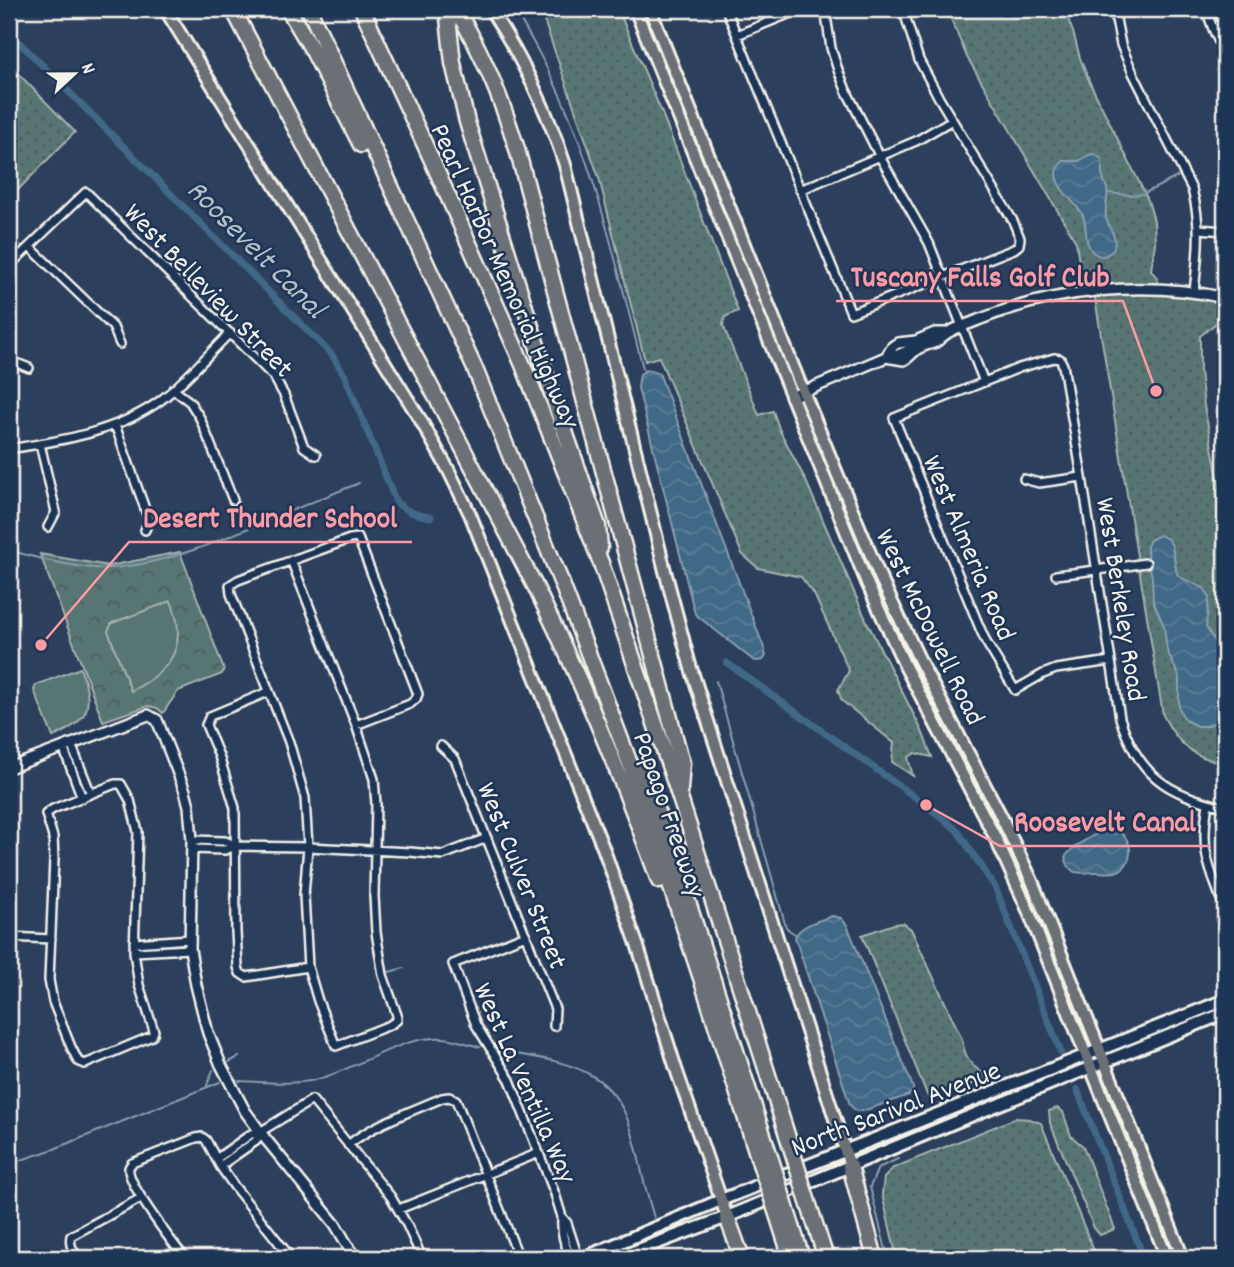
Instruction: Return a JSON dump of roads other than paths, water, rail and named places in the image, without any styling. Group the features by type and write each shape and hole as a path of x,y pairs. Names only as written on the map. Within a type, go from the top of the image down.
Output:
{"highway":[{"path":"233,9 552,621 598,723 636,818 681,944 703,984"},
{"path":"288,9 346,114 438,306 485,393"},
{"path":"309,9 485,393"},
{"path":"320,9 469,336 568,574 677,868 768,1171"},
{"name":"Pearl Harbor Memorial Highway","path":"362,9 523,365 601,563"},
{"path":"447,9 450,46 462,103 555,403 598,526 601,563"},
{"path":"456,9 484,61 517,149 682,763 680,798"},
{"name":"Papago Freeway","path":"485,393 562,584 629,761 780,1206 791,1258"},
{"name":"Papago Freeway","path":"601,563 680,798 826,1258"},
{"path":"850,1166 875,1258"},
{"path":"780,1206 802,1258"},
{"path":"727,1217 742,1258"}],"main road":[{"path":"164,9 424,426 470,514 617,885 727,1217"},
{"path":"490,9 538,92 565,165 687,656 850,1166"},
{"name":"West McDowell Road","path":"635,9 867,583 905,666 995,838 1028,910 1167,1258"},
{"name":"West McDowell Road","path":"650,9 803,391 888,594 1032,881 1183,1258"},
{"name":"North Sarival Avenue","path":"1103,1056 1225,1000"},
{"name":"North Sarival Avenue","path":"583,1258 846,1150 1225,1013"},
{"name":"North Sarival Avenue","path":"617,1258 727,1217 850,1166 1057,1074"},
{"path":"598,1258 614,1245"}],"street":[{"path":"726,9 850,313 1019,245 1017,229 919,60 903,9"},
{"path":"737,35 791,13 825,9 826,24 838,70 859,118 929,243 984,382"},
{"path":"1114,9 1121,45 1133,73 1192,189 1199,229 1194,292"},
{"path":"1206,9 1225,55"},
{"path":"800,190 916,141 952,120"},
{"name":"West Belleview Street","path":"30,247 86,192 274,377 304,447 316,454"},
{"path":"1199,229 1225,231"},
{"path":"9,266 30,247 113,327 120,344"},
{"path":"791,397 914,346 938,341 947,333 961,327 1021,306 1083,292 1137,289 1194,292 1225,299"},
{"path":"9,449 78,436 115,425 146,410 173,389 230,333"},
{"path":"9,354 14,362 29,368"},
{"name":"West Berkeley Road","path":"984,382 1028,365 1060,359 1082,477 1120,718 1126,738 1152,774 1175,792 1225,807"},
{"name":"West Almeria Road","path":"984,382 894,418 986,642 1016,690 1056,669 1111,662"},
{"path":"173,389 190,402 201,418 233,500"},
{"path":"115,425 149,520 145,530"},
{"path":"40,444 56,512 48,527"},
{"path":"1024,479 1039,483 1082,477"},
{"path":"291,560 356,725 374,779 374,909 378,953 397,1014 397,1020 390,1025 336,1046 308,967 304,895 308,848 305,798 289,742 231,594 230,585 291,560 358,538 418,694 410,704 356,725"},
{"path":"1056,575 1146,564"},
{"path":"268,692 210,716 206,725 235,808 238,967 240,973 246,977 308,967"},
{"path":"9,768 148,715 154,718 185,792 191,825 190,944 196,985 208,1033 245,1111 335,1224 355,1258"},
{"path":"67,746 91,794"},
{"path":"67,746 82,798"},
{"name":"West Culver Street","path":"441,746 455,759 487,838 555,1009 554,1026"},
{"path":"121,783 130,800 138,832 134,952 139,985 154,1031 152,1036 85,1064 78,1061 53,1002 49,980 54,859 53,837 46,814 53,808 91,794 121,783"},
{"path":"1208,804 1204,831 1205,852 1225,909"},
{"path":"191,845 225,850 236,846 443,855 487,838"},
{"name":"West La Ventilla Way","path":"526,935 453,964 476,1025 510,1080 562,1217 567,1223 576,1251 574,1258"},
{"path":"9,937 51,939"},
{"path":"134,943 190,944"},
{"path":"134,952 190,944"},
{"path":"348,1145 365,1132 442,1098 456,1100 519,1258"},
{"path":"218,1163 251,1134 260,1132 312,1100 399,1209 422,1258"},
{"path":"185,1258 141,1198 129,1174 129,1168 132,1163 201,1137 206,1140 218,1163 291,1258"},
{"path":"399,1209 539,1153"},
{"path":"79,1258 72,1249 71,1236 141,1198"}],"water":[{"path":"1094,154 1102,162 1107,193 1106,218 1115,241 1113,250 1102,256 1091,249 1083,216 1063,191 1056,174 1064,161 1079,161"},
{"path":"647,370 659,373 764,648 766,656 763,660 753,660 695,614 638,388 640,374"},
{"path":"1160,535 1169,540 1172,546 1177,574 1204,588 1209,597 1206,627 1218,647 1217,680 1225,704 1221,715 1208,726 1197,726 1187,721 1179,708 1179,676 1167,651 1164,626 1153,601 1147,553 1150,540"},
{"path":"1111,828 1121,833 1128,842 1130,853 1127,864 1110,873 1073,871 1065,857 1068,853 1086,840"},
{"path":"832,916 841,918 847,925 913,1087 909,1095 863,1111 856,1111 850,1105 795,937 806,926"}],"waterway":[{"path":"514,9 550,75 580,144 607,228 644,372"},
{"name":"Roosevelt Canal","path":"9,32 332,355 345,376 396,502 412,512 431,517"},
{"path":"1108,193 1143,194 1181,175"},
{"path":"9,550 83,567 136,565 205,546 359,483"},
{"name":"Roosevelt Canal","path":"727,663 957,830 995,887 1061,1052"},
{"path":"716,681 786,927 795,934"},
{"path":"389,972 404,968"},
{"path":"239,1081 287,1083 315,1080 395,1047 427,1039 443,1038 480,1047"},
{"path":"505,1052 569,1065 603,1083 614,1095 629,1123 654,1218"},
{"path":"229,1062 239,1057"},
{"path":"206,1088 213,1070"},
{"path":"9,1164 54,1149 220,1082"},
{"name":"Roosevelt Canal","path":"1077,1089 1144,1258"},
{"path":"888,1258 870,1187 878,1168 898,1159"}],"place":[{"name":"Tuscany Falls Golf Club","path":"1156,391"},
{"name":"Desert Thunder School","path":"41,645"},
{"name":"Roosevelt Canal","path":"926,805"}]}
